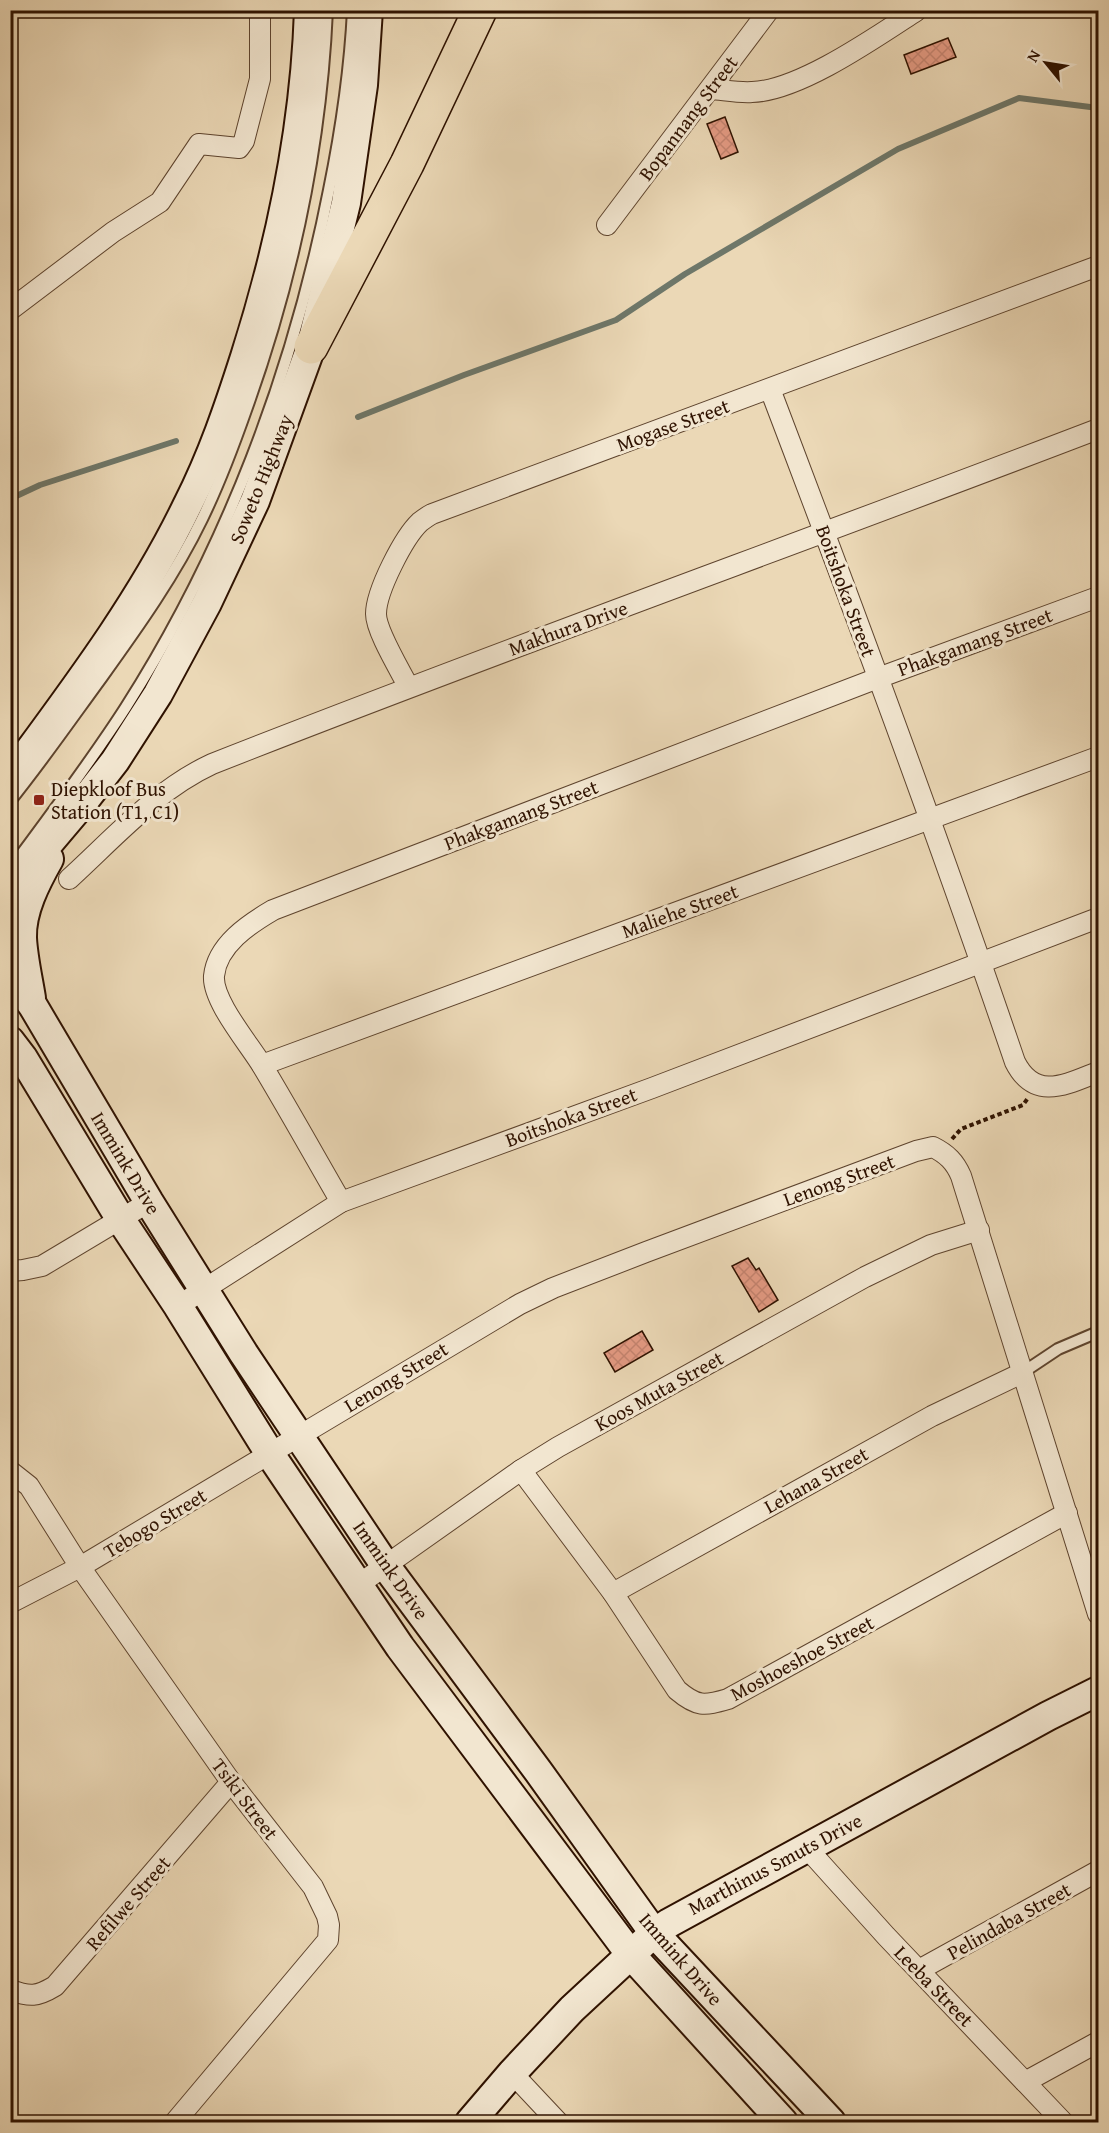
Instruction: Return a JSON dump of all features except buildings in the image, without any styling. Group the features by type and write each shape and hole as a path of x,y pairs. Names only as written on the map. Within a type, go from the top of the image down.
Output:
{"highway":[{"path":"311,347 407,164 480,10"}],"main road":[{"path":"10,777 112,633 157,563 208,464 228,411 271,267 297,146 307,62 309,10"},
{"name":"Soweto Highway","path":"10,890 81,806 115,761 158,694 207,603 255,501 311,347 346,203 363,86 368,10"},
{"path":"33,1006 22,937 24,917 38,880 81,806"},
{"name":"Immink Drive","path":"10,974 33,1006 29,1051 120,1220 178,1306 270,1454 358,1585 400,1647 631,1955 783,2122"},
{"name":"Immink Drive","path":"29,1051 149,1202 297,1436 385,1565 538,1771 654,1933 831,2122"},
{"name":"Marthinus Smuts Drive","path":"470,2122 572,2008 654,1933 685,1912 1098,1691"}],"street":[{"path":"10,310 113,232 160,202 199,144 239,148 244,141 260,79 260,10"},
{"name":"Bopannang Street","path":"607,225 769,10"},
{"path":"711,89 754,92 781,87 849,54 916,11"},
{"name":"Mogase Street","path":"408,686 380,629 376,614 387,575 410,535 420,522 432,514 1098,266"},
{"name":"Boitshoka Street","path":"770,389 878,678 1015,1062 1020,1073 1036,1085"},
{"name":"Makhura Drive","path":"69,879 160,796 190,774 408,686 825,533 1098,429"},
{"name":"Phakgamang Street","path":"341,1202 215,989 214,976 222,953 241,932 273,910 878,678 1098,597"},
{"name":"Maliehe Street","path":"262,1065 1098,758"},
{"name":"Boitshoka Street","path":"178,1306 341,1202 652,1088 1098,918"},
{"path":"1036,1085 1046,1088 1061,1086 1098,1072"},
{"name":"Lenong Street","path":"297,1436 520,1304 553,1288 916,1151 933,1147 942,1151"},
{"path":"942,1151 956,1165 961,1176 1098,1614"},
{"path":"10,1271 42,1266 149,1202"},
{"name":"Koos Muta Street","path":"358,1585 521,1470 558,1447 865,1277 931,1245 979,1230"},
{"name":"Lehana Street","path":"614,1593 932,1416 1022,1373"},
{"name":"Tebogo Street","path":"10,1603 80,1568 297,1436"},
{"name":"Moshoeshoe Street","path":"521,1470 614,1593 677,1690 700,1705 728,1699 1067,1513"},
{"name":"Tsiki Street","path":"10,1471 28,1486 80,1568 231,1782 313,1887 327,1916 329,1925 327,1940 175,2122"},
{"name":"Refilwe Street","path":"10,1990 25,1995 41,1995 55,1986 231,1782"},
{"name":"Leeba Street","path":"806,1847 1063,2122"},
{"name":"Pelindaba Street","path":"919,1970 1098,1871"},
{"path":"1025,2082 1098,2042"},
{"path":"512,2073 558,2122"}],"lane":[{"name":"Soweto Highway","path":"10,801 142,622 202,521 222,475 262,364 300,222 318,113 327,10"},
{"name":"Soweto Highway","path":"11,868 86,767 127,706 163,644 197,581 266,423 292,345 317,250 339,141 353,10"},
{"path":"1022,1373 1058,1349 1098,1332"}],"path":[{"path":"942,1151 961,1129 1023,1105 1036,1085"}],"waterway":[{"path":"358,417 464,375 616,320 685,274 898,149 1019,98 1098,108"},
{"path":"10,499 40,485 176,441"}],"place":[{"name":"Diepkloof Bus Station (T1, C1)","path":"39,800"}]}
